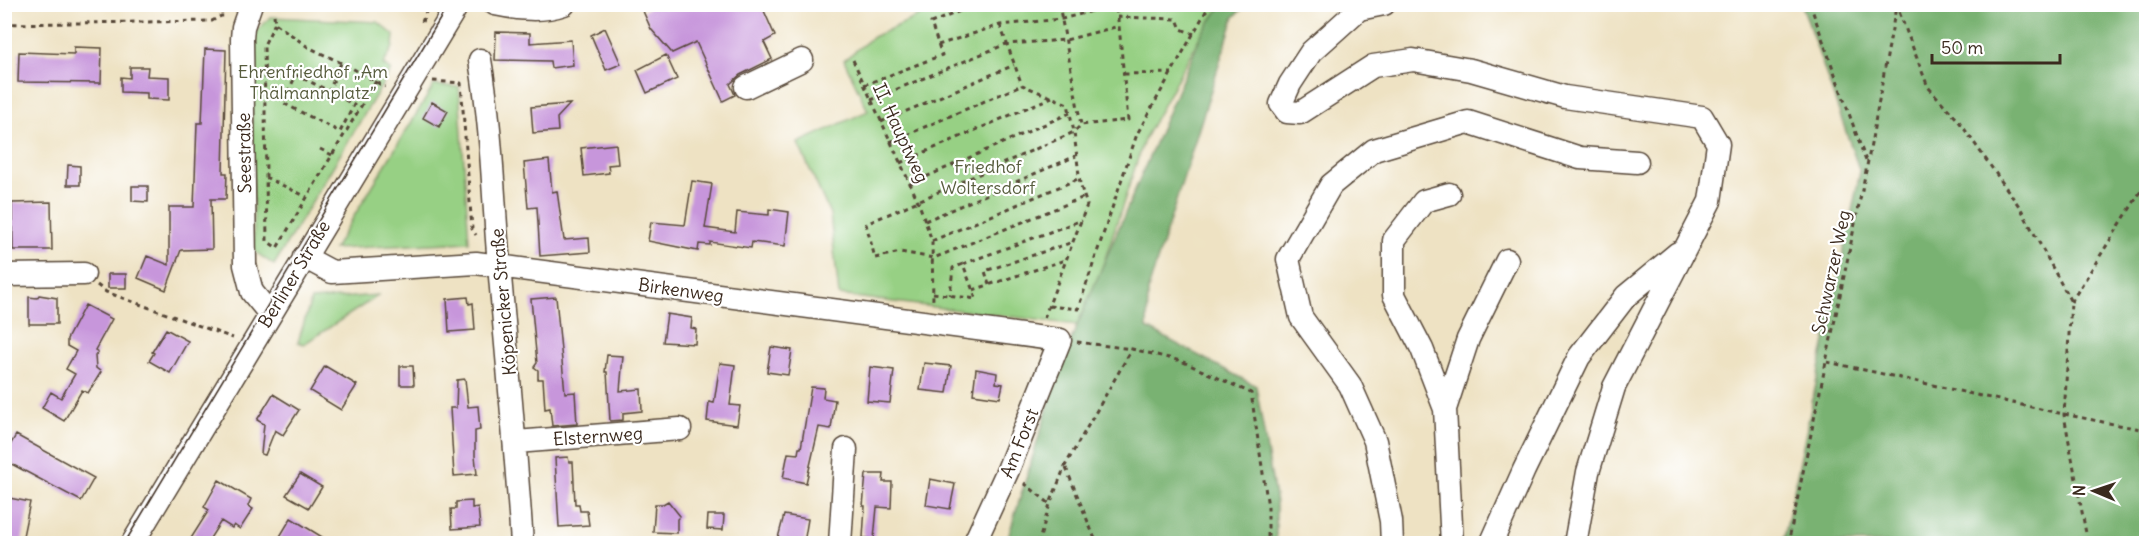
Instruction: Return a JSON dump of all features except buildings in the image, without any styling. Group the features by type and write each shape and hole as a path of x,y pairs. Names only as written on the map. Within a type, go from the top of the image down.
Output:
{"street":[{"name":"Berliner Straße","path":"132,543 264,307 304,257 458,4"},
{"path":"495,4 534,10 550,9 564,4"},
{"path":"1384,4 1359,9 1311,52 1290,84 1281,104 1287,112 1300,113 1373,66 1413,60 1471,70 1565,98 1702,117 1718,144 1710,201 1614,387 1588,471 1575,543"},
{"name":"Seestraße","path":"249,10 242,39 245,265 249,286 264,307"},
{"name":"Köpenicker Straße","path":"480,60 486,95 493,265 516,442 522,543"},
{"path":"746,87 802,60"},
{"path":"1392,543 1391,521 1375,441 1350,385 1301,317 1287,259 1331,185 1374,150 1468,122 1580,158 1637,162"},
{"path":"1449,195 1424,201 1394,240 1394,295 1422,349 1445,409 1452,543"},
{"path":"1491,543 1579,357 1626,296 1686,246"},
{"name":"Birkenweg","path":"304,257 332,272 476,263 1049,338"},
{"path":"1445,409 1468,339 1507,260"},
{"path":"4,275 84,274"},
{"name":"Am Forst","path":"974,543 1008,470 1049,338"},
{"name":"Elsternweg","path":"516,442 680,429"},
{"path":"840,543 846,448"}],"path":[{"path":"864,85 942,55 931,23 977,4"},
{"path":"1059,4 1081,125"},
{"path":"1049,306 1078,309 1137,134 1210,4"},
{"path":"1810,4 1867,166"},
{"path":"938,45 1000,25 1062,19 1115,5 1128,120 1081,125 1074,132 866,224 875,258 900,252 934,258 1084,197"},
{"path":"1896,5 1929,87 1958,120 2021,209 2071,302"},
{"name":"Schwarzer Weg","path":"1788,543 1867,166 1896,5"},
{"path":"4,24 212,21 221,16 249,10"},
{"path":"274,15 275,23 264,45 265,177 267,241 277,248 376,81"},
{"path":"1118,17 1177,19 1181,29 1194,34"},
{"path":"275,23 308,47 386,88"},
{"path":"1000,25 1022,85"},
{"path":"871,100 1006,44 1066,40 1119,26"},
{"name":"II. Hauptweg","path":"853,60 918,201 932,241 934,258 931,323"},
{"path":"329,91 341,63"},
{"path":"881,122 1015,65"},
{"path":"1124,74 1172,73"},
{"path":"296,75 329,91 354,105 340,132 283,103 296,75"},
{"path":"433,81 461,83 472,229 493,265"},
{"path":"890,142 1022,85 1068,104 1080,178 1088,205 1049,306 1049,338 1132,349 1181,361 1251,393 1268,507 1268,543"},
{"path":"900,162 1052,97"},
{"path":"910,184 1070,114"},
{"path":"320,149 332,155"},
{"path":"925,221 1076,156"},
{"path":"265,177 307,197"},
{"path":"932,241 1080,178"},
{"path":"2088,543 2064,415 2071,302 2146,183"},
{"path":"950,295 953,268 1082,220"},
{"path":"989,285 985,272 1073,242"},
{"path":"973,290 1067,260"},
{"path":"933,293 976,299 963,264"},
{"path":"84,274 106,292 234,339"},
{"path":"1038,543 1065,466 1132,349"},
{"path":"1827,362 2064,415 2146,430"},
{"path":"1065,466 1097,543"},
{"path":"1008,470 1050,504"}],"green space":[{"name":"Friedhof Woltersdorf","path":"943,5 1222,5 1202,33 1144,140 1099,277 1077,325 839,295 830,214 798,143 868,111 844,60 873,37"},
{"path":"1222,5 1246,5 1234,17 1148,290 1147,328 1256,386 1276,503 1276,543 1006,544 1062,361 1202,33"},
{"path":"1802,5 2146,5 2146,543 1783,543 1860,172"},
{"name":"Ehrenfriedhof „Am Thälmannplatz”","path":"270,17 378,22 394,35 393,47 383,65 391,70 274,265 254,251 251,37"},
{"path":"434,85 459,87 469,242 334,249"},
{"path":"379,295 304,344 298,342 311,300"}],"tram line":[{"path":"124,544 449,4"}]}
